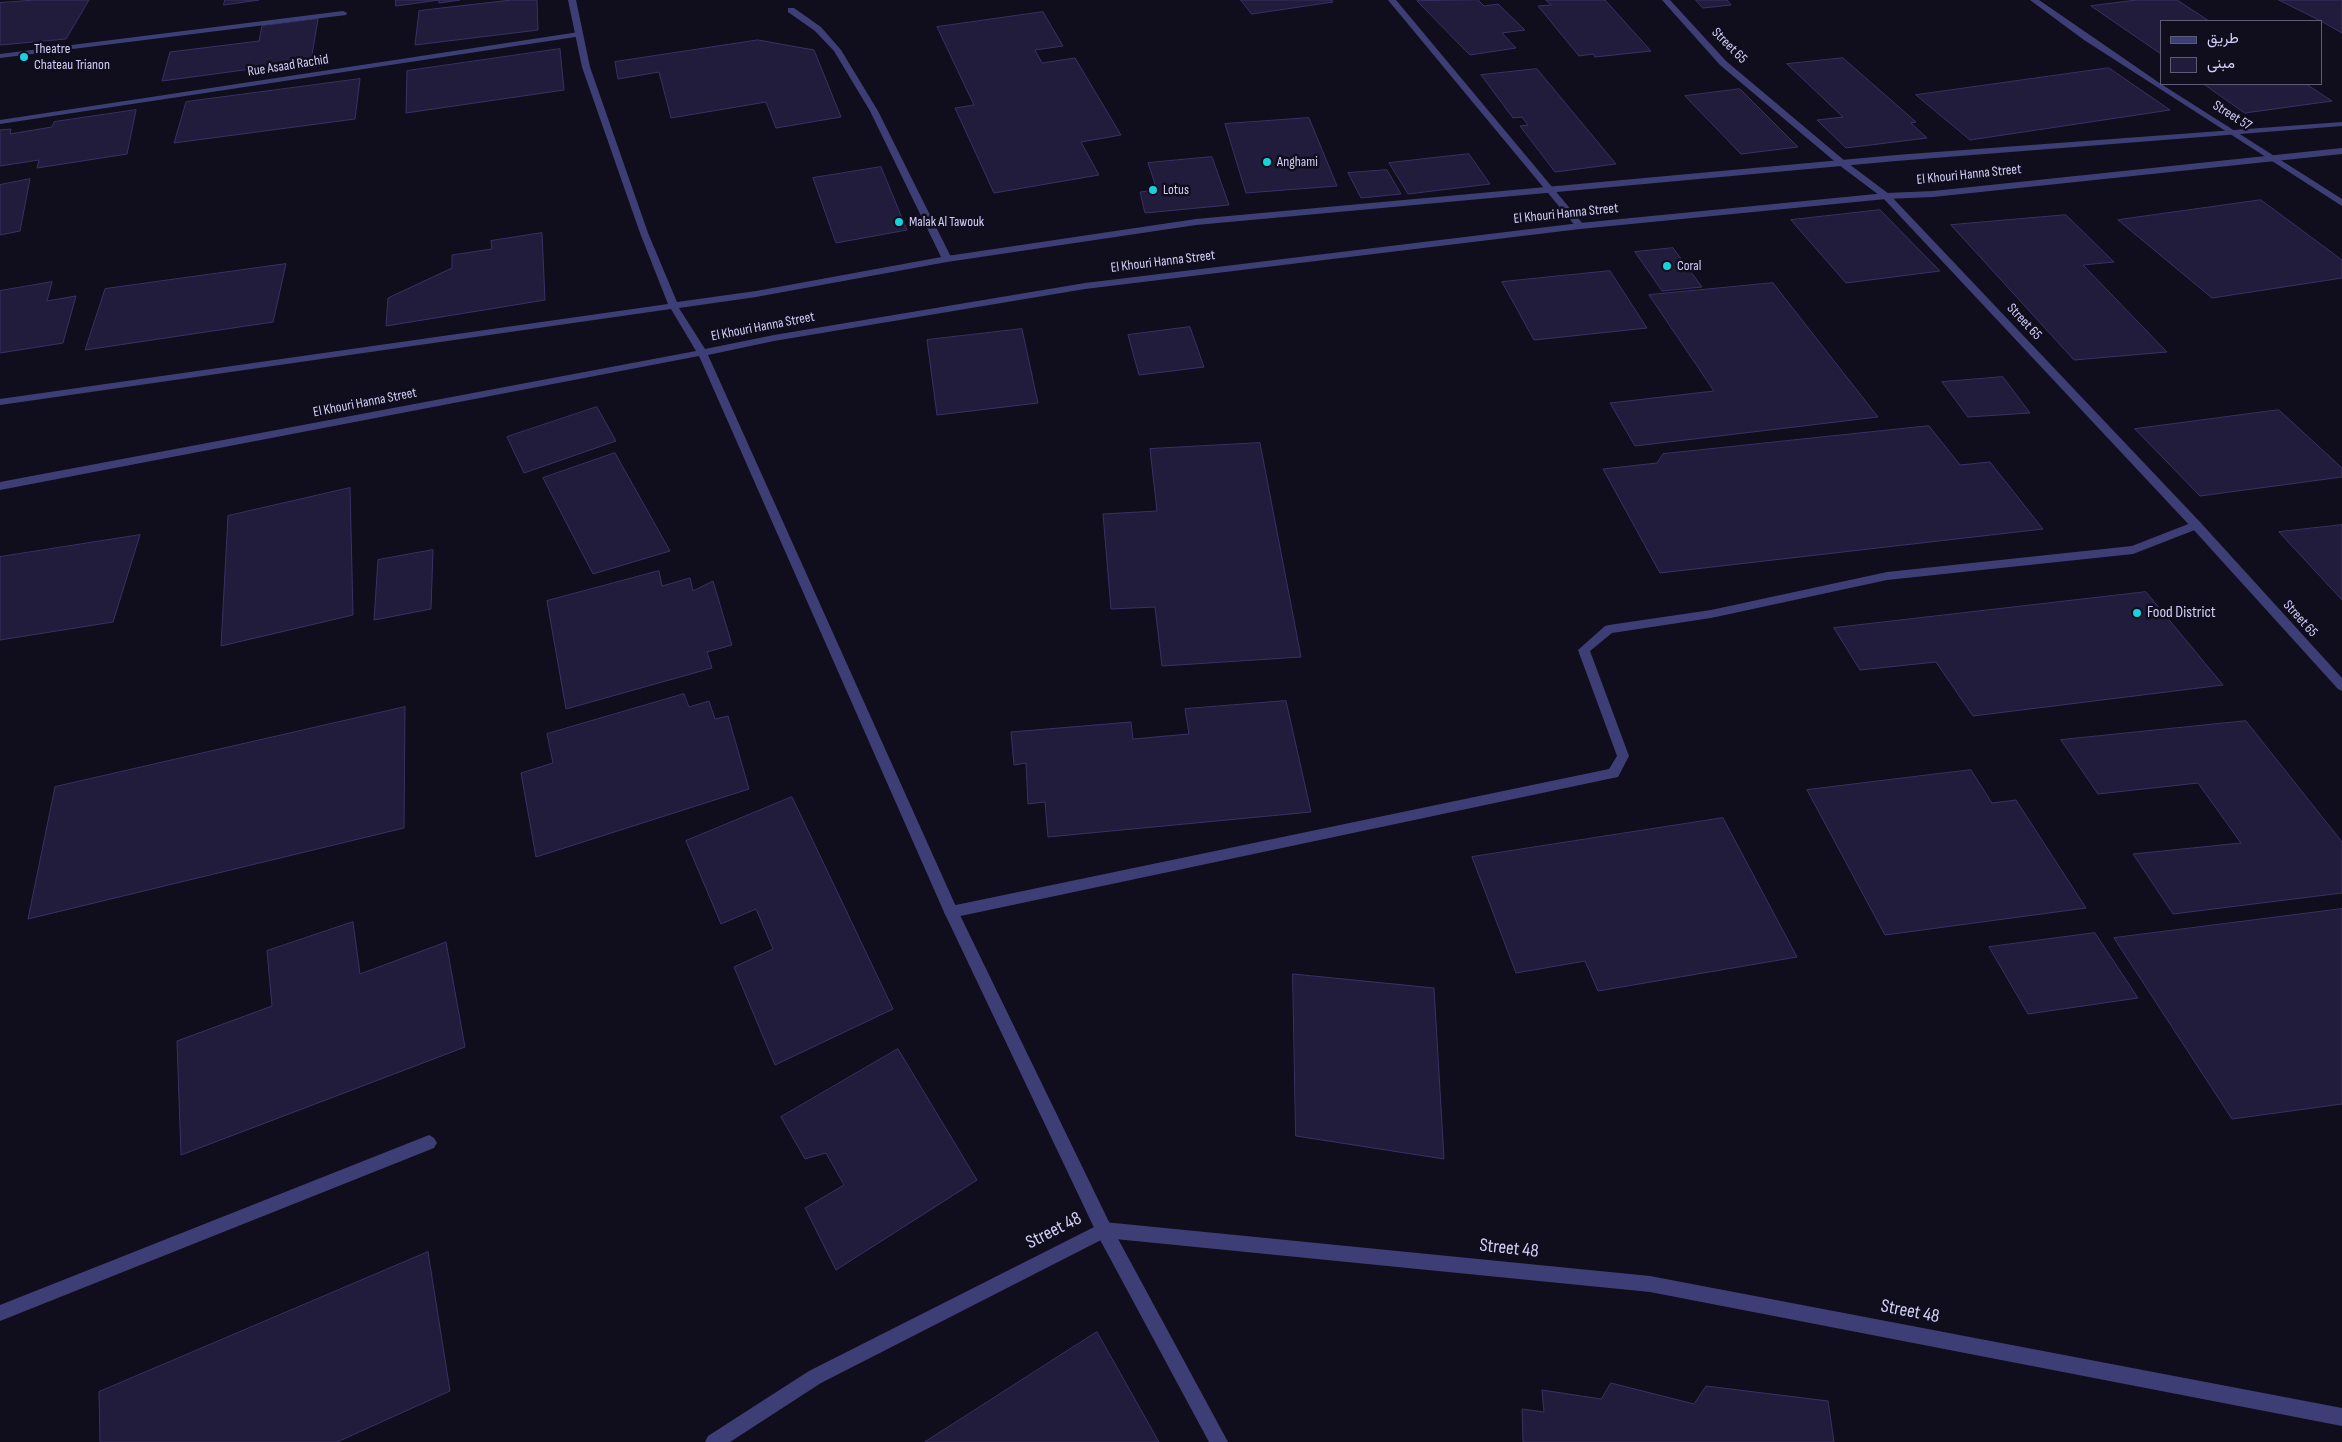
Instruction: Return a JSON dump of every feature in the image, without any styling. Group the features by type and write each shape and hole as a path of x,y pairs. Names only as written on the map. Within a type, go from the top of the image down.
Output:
{"street":[{"path":"572,0 586,67 644,233 673,305 702,352 951,912 1104,1230 1219,1442"},
{"path":"1392,0 1580,226"},
{"name":"Street 65","path":"1666,0 1723,63 1842,163 1886,196 2196,525 2342,686"},
{"name":"Street 57","path":"2034,0 2087,38 2160,84"},
{"path":"791,10 818,29 837,50 874,112 947,259"},
{"path":"0,56 343,13"},
{"name":"Rue Asaad Rachid","path":"0,122 579,34"},
{"name":"Street 57","path":"2161,85 2342,203"},
{"name":"El Khouri Hanna Street","path":"0,402 756,294 947,259 1196,222 1842,163 2342,124"},
{"name":"El Khouri Hanna Street","path":"0,486 774,338 1085,286 1580,226 1886,196 1933,194 2342,151"},
{"path":"951,912 1613,773 1623,756 1584,650 1609,629 1711,614 1887,576 2132,550 2196,525"},
{"path":"0,1313 430,1143"},
{"name":"Street 48","path":"714,1442 815,1377 1104,1230 1650,1284 2342,1417"}],"building":[{"path":"35,0 89,0 66,39 0,45 0,3"},
{"path":"225,0 259,0 224,5"},
{"path":"396,0 439,0 396,6"},
{"path":"439,0 460,0 439,3"},
{"path":"512,0 537,0 538,30 415,45 419,11"},
{"path":"1241,0 1332,0 1333,2 1252,14"},
{"path":"1478,0 1484,6 1498,4 1525,30 1502,33 1516,48 1470,55 1417,1"},
{"path":"1546,0 1605,0 1651,51 1595,57 1593,54 1579,56 1538,6 1551,5"},
{"path":"1696,0 1727,0 1731,5 1703,8"},
{"path":"2137,0 2177,0 2207,20 2160,20 2160,53 2091,6"},
{"path":"2279,0 2342,0 2342,33"},
{"path":"1043,12 1063,46 1035,50 1042,63 1075,58 1121,135 1081,142 1099,175 994,193 955,108 974,105 937,27"},
{"path":"318,19 311,61 162,81 170,52 259,41 262,26"},
{"path":"758,40 814,50 841,117 776,128 766,102 671,118 659,72 618,79 615,62"},
{"path":"560,49 564,90 406,113 407,71"},
{"path":"1843,58 1916,122 1911,123 1927,138 1846,148 1817,120 1843,117 1787,64"},
{"path":"2109,68 2170,110 1970,140 1916,95"},
{"path":"1537,69 1616,164 1555,172 1520,126 1528,125 1522,117 1513,118 1481,75"},
{"path":"360,79 355,119 174,143 186,102"},
{"path":"2205,85 2308,85 2332,101 2245,113"},
{"path":"1740,89 1798,147 1741,154 1685,96"},
{"path":"136,110 127,154 37,168 39,160 0,166 0,130 11,129 10,134 52,127 54,122"},
{"path":"1309,118 1337,186 1246,193 1225,124"},
{"path":"1469,154 1490,184 1408,194 1389,163"},
{"path":"1212,157 1229,205 1145,213 1140,192 1157,190 1148,163"},
{"path":"881,167 907,230 836,243 813,178"},
{"path":"1387,170 1401,194 1361,198 1348,173"},
{"path":"30,179 20,231 0,235 0,185"},
{"path":"2261,200 2342,260 2342,278 2212,298 2118,220"},
{"path":"1880,210 1940,271 1846,283 1791,220"},
{"path":"2066,215 2114,262 2083,265 2167,352 2074,360 1951,225"},
{"path":"542,233 545,300 386,326 388,298 452,268 452,255 492,249 491,241"},
{"path":"1673,248 1702,287 1662,291 1635,252"},
{"path":"286,264 273,322 85,350 105,289"},
{"path":"1610,271 1647,328 1534,340 1502,282"},
{"path":"52,282 47,301 76,296 63,343 0,353 0,291"},
{"path":"1773,283 1878,417 1635,446 1610,403 1714,391 1649,295"},
{"path":"1190,327 1204,367 1139,375 1128,335"},
{"path":"1022,329 1038,403 937,415 927,340"},
{"path":"2003,377 2030,413 1968,417 1942,382"},
{"path":"597,407 616,441 524,473 507,437"},
{"path":"2279,410 2342,468 2342,477 2200,496 2135,429"},
{"path":"1929,426 1960,465 1990,462 2043,529 1660,573 1603,469 1657,463 1663,454"},
{"path":"1260,443 1301,657 1162,666 1155,607 1111,609 1103,514 1157,511 1150,449"},
{"path":"615,453 670,551 593,574 543,478"},
{"path":"350,488 353,615 221,646 228,516"},
{"path":"2342,525 2342,600 2279,532"},
{"path":"140,535 113,622 0,640 0,557"},
{"path":"433,550 431,609 374,620 378,560"},
{"path":"659,571 662,586 690,578 693,591 713,581 732,645 707,652 712,668 566,709 547,601"},
{"path":"2146,592 2223,685 1973,716 1936,662 1860,670 1834,628"},
{"path":"684,694 689,707 709,701 715,719 728,716 749,789 536,857 521,773 553,763 547,734"},
{"path":"1286,701 1311,812 1048,837 1045,802 1028,804 1026,763 1014,765 1011,732 1131,722 1133,739 1189,734 1185,709"},
{"path":"405,707 404,828 28,919 55,787"},
{"path":"2246,721 2342,842 2342,893 2173,914 2133,854 2241,843 2198,783 2098,794 2061,740"},
{"path":"1971,770 1992,803 2016,800 2086,908 1885,935 1807,790"},
{"path":"792,797 893,1009 775,1065 734,967 773,949 756,909 721,924 686,841"},
{"path":"1723,818 1797,957 1598,991 1585,961 1516,973 1472,857"},
{"path":"2342,909 2342,1104 2232,1119 2114,938"},
{"path":"353,922 360,974 446,942 465,1047 181,1155 177,1041 272,1006 267,951"},
{"path":"2095,933 2138,998 2028,1014 1989,947"},
{"path":"1293,974 1434,988 1444,1159 1296,1136"},
{"path":"898,1049 977,1180 836,1270 805,1208 844,1185 826,1153 805,1159 781,1117"},
{"path":"428,1252 450,1391 337,1442 100,1442 99,1392"},
{"path":"1097,1332 1159,1442 925,1442"},
{"path":"1611,1383 1694,1404 1706,1386 1828,1401 1834,1442 1523,1442 1522,1409 1544,1412 1542,1390 1601,1399"}],"place":[{"name":"Theatre Chateau Trianon","path":"24,57"},
{"name":"Anghami","path":"1267,162"},
{"name":"Lotus","path":"1153,190"},
{"name":"Malak Al Tawouk","path":"899,222"},
{"name":"Coral","path":"1667,266"},
{"name":"Food District","path":"2137,613"}]}
